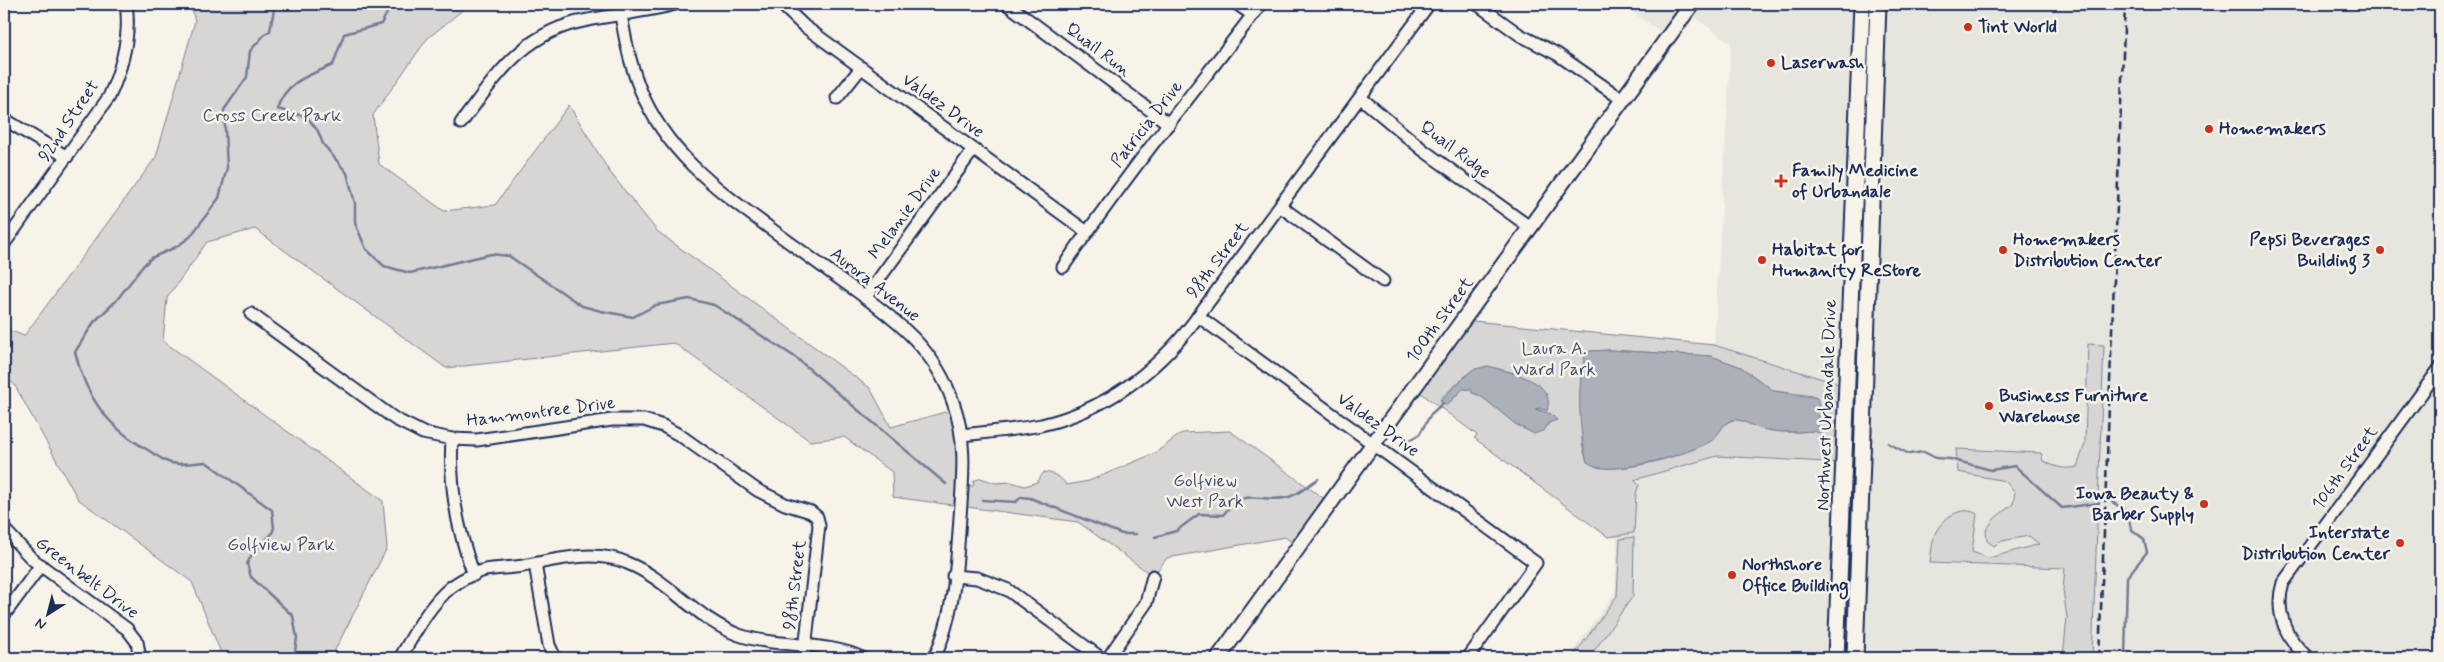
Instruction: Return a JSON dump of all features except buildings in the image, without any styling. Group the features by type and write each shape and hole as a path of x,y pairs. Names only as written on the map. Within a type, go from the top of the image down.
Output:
{"main road":[{"name":"Northwest Urbandale Drive","path":"1836,658 1862,4"},
{"name":"Northwest Urbandale Drive","path":"1854,658 1878,4"}],"street":[{"name":"92nd Street","path":"4,244 98,113 117,79 126,43 126,4"},
{"path":"461,123 499,72 516,54 535,41 571,24 620,10 674,4"},
{"name":"Valdez Drive","path":"781,4 804,26 1087,232"},
{"name":"Quail Run","path":"1007,4 1169,124"},
{"path":"1237,4 1253,15"},
{"name":"Patricia Drive","path":"1063,267 1087,232 1261,4"},
{"name":"98th Street","path":"962,435 1042,424 1090,409 1134,383 1162,359 1198,316 1429,4"},
{"path":"1478,4 1520,34 1557,54 1623,100"},
{"name":"100th Street","path":"1218,658 1692,4"},
{"name":"Aurora Avenue","path":"620,10 632,66 641,91 666,136 692,167 722,192 898,321 925,349 936,365 953,401 962,435 964,458 954,576 946,628 934,658"},
{"path":"837,98 861,68"},
{"name":"Quail Ridge","path":"1360,98 1423,150 1530,228"},
{"path":"4,119 67,157"},
{"name":"Melanie Drive","path":"865,298 974,150"},
{"path":"1280,206 1384,281"},
{"name":"Hammontree Drive","path":"251,314 395,419 423,432 452,439 477,440 618,419 644,420 663,426 681,436 757,490 786,504 811,512 816,516"},
{"name":"Valdez Drive","path":"1198,316 1536,563 1468,658"},
{"name":"106th Street","path":"2308,658 2297,648 2282,620 2280,606 2283,583 2440,368"},
{"path":"452,439 452,488 456,518 474,575"},
{"name":"98th Street","path":"805,653 820,525 816,516"},
{"name":"Greenbelt Drive","path":"4,529 21,550 127,629 137,642 140,658"},
{"path":"400,658 411,638 437,601 451,588 474,575 485,570 579,557 610,558 628,563 645,573 700,615 722,628 755,640 805,653 831,650 862,658"},
{"path":"535,564 549,645 555,658"},
{"path":"4,615 41,565"},
{"path":"954,576 977,578 1008,590 1102,658"},
{"path":"1108,658 1146,603 1153,576"}],"shaded area":[{"path":"1621,4 1862,4 1848,387 1714,345 1731,43 1687,12 1668,37"},
{"path":"1878,4 2440,4 2440,658 1855,658"},
{"path":"1609,350 1711,356 1741,367 1774,391 1817,398 1819,405 1818,427 1823,431 1818,433 1814,431 1776,431 1761,429 1741,420 1732,420 1726,423 1711,441 1688,451 1655,461 1621,468 1596,467 1587,462 1584,450 1580,408 1581,378 1586,353"},
{"path":"1488,366 1519,375 1539,385 1545,392 1548,400 1547,411 1539,408 1535,409 1551,414 1557,420 1548,423 1545,430 1534,434 1515,424 1481,396 1472,393 1471,389 1463,389 1447,405 1440,401 1472,370"},
{"path":"1717,456 1844,463 1836,658 1568,658 1615,593 1617,539 1566,501"}],"green space":[{"path":"190,4 470,4 427,39 373,115 379,164 444,211 495,205 569,105 609,171 657,231 870,388 891,427 956,409 962,485 973,486 974,481 981,478 995,483 1011,482 1025,486 1037,482 1044,472 1057,476 1066,485 1089,481 1155,453 1182,433 1230,431 1330,503 1298,547 1285,537 1167,558 1153,576 1078,522 893,497 892,472 844,437 810,441 674,343 446,368 255,229 207,242 167,298 163,341 383,501 387,548 331,658 223,658 192,582 78,499 14,384 4,377 4,328 24,336 156,157 195,21"},
{"name":"Laura A. Ward Park","path":"1463,320 1714,345 1848,387 1844,463 1717,456 1634,480 1639,485 1636,493 1634,533 1608,537 1474,438 1477,435 1414,388","holes":["1609,350 1711,356 1741,367 1774,391 1814,396 1819,405 1818,427 1822,430 1798,432 1773,431 1733,420 1726,423 1711,440 1676,456 1647,464 1620,468 1606,468 1587,462 1582,444 1582,373 1591,351","1488,366 1522,376 1535,384 1547,400 1541,408 1535,409 1542,411 1551,421 1547,426 1531,432 1524,429 1471,389 1463,389 1447,405 1440,399 1472,370"]},
{"path":"2088,344 2104,345 2092,658 2063,658 2067,617 2063,590 2065,568 1930,563 1933,541 1938,528 1947,518 1959,512 1971,511 1977,514 1972,552 1989,558 2039,544 2029,536 2002,541 1994,546 1987,541 1986,530 1995,518 2013,504 2015,492 2005,481 1958,472 1956,449 2041,453 2043,461 2052,465 2064,468 2077,467 2085,444"},
{"path":"1634,537 1633,596 1589,658 1572,658 1617,596 1620,539"}],"waterway":[{"path":"275,4 270,31 250,51 247,77 224,110 227,168 219,198 190,237 176,247 151,258 143,266 116,301 94,322 75,352 85,383 92,397 110,421 121,431 168,462 181,464 206,462 272,510 274,528 271,535 252,554 247,564 251,577 293,616 297,638 294,658"},
{"path":"392,4 381,24 344,34 333,65 307,76 292,86 286,92 277,109 307,117 318,131 323,144 347,173 355,203 355,223 366,249 384,266 410,273 491,254 509,256 582,306 601,311 633,317 656,305 689,299 714,305 795,357 946,484"},
{"path":"1410,440 1419,435 1431,414 1443,403"},
{"path":"1888,443 1909,454 1924,452 1936,458 1950,459 1991,470 2015,466 2062,508 2099,503"},
{"path":"1155,537 1176,531 1199,514 1223,515 1239,500 1253,497 1278,499 1293,496 1318,479"},
{"path":"982,500 1016,502 1021,497 1030,498 1122,534 1136,534"},
{"path":"2112,502 2127,511 2131,529 2144,539 2147,552 2127,577 2125,658"}],"railway":[{"path":"2099,658 2125,4"}],"place":[{"name":"Tint World","path":"1968,27"},
{"name":"Laserwash","path":"1771,63"},
{"name":"Homemakers","path":"2209,129"},
{"name":"Family Medicine of Urbandale","path":"1781,181"},
{"name":"Homemakers Distribution Center","path":"2003,250"},
{"name":"Pepsi Beverages Building 3","path":"2380,250"},
{"name":"Habitat for Humanity ReStore","path":"1762,260"},
{"name":"Business Furniture Warehouse","path":"1989,406"},
{"name":"Iowa Beauty & Barber Supply","path":"2204,504"},
{"name":"Interstate Distribution Center","path":"2400,543"},
{"name":"Northshore Office Building","path":"1732,575"}],"park label":[{"name":"Cross Creek Park","path":"272,116"},
{"name":"Golfview West Park","path":"1205,491"},
{"name":"Golfview Park","path":"281,545"}]}
